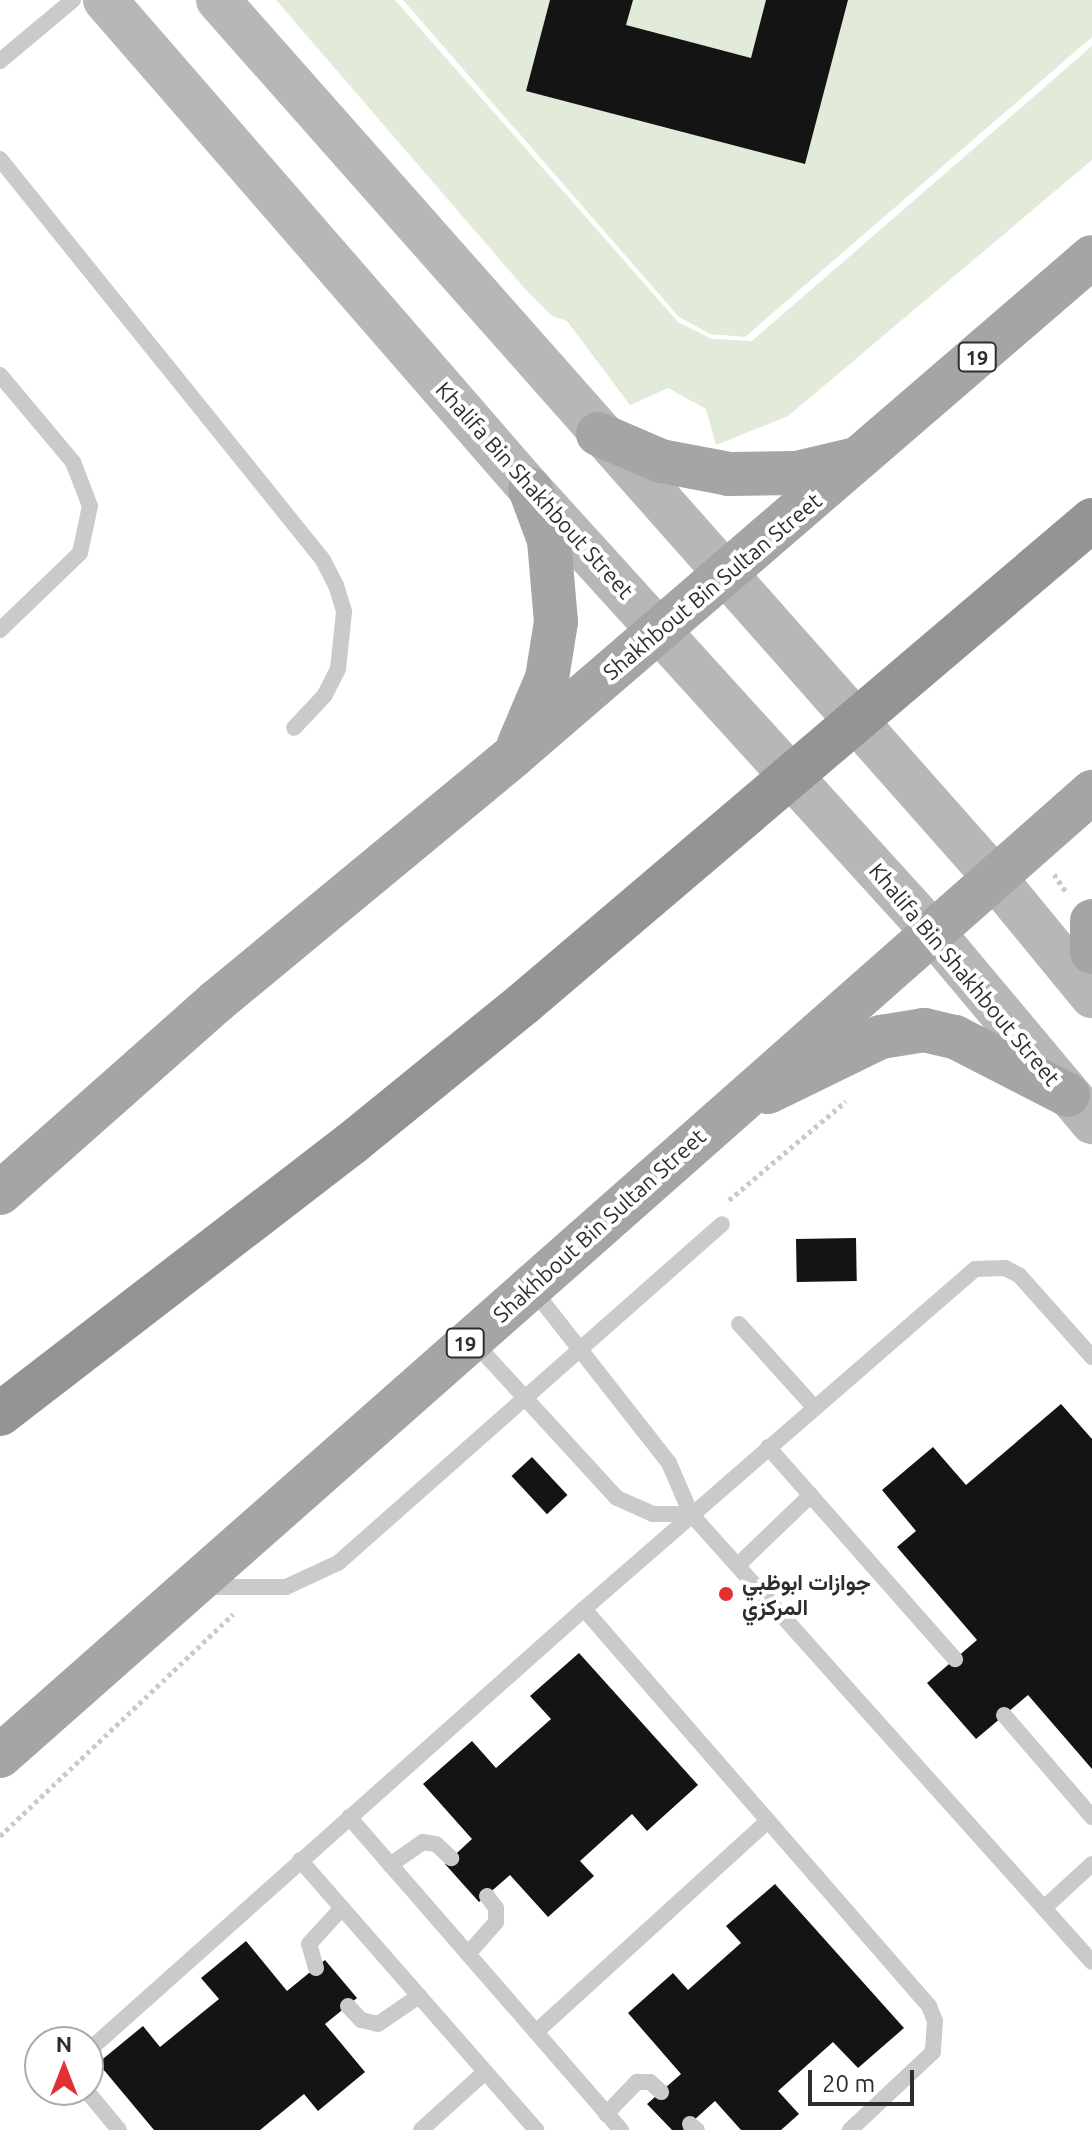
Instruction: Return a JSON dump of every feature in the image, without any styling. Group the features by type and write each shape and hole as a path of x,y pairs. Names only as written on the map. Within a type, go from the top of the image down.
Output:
{"highway":[{"path":"0,1414 352,1143 511,1014 1092,520"}],"main road":[{"name":"Khalifa Bin Shakhbout Street","path":"105,0 530,489 661,629 931,930 1080,1109"},
{"path":"218,0 598,434 995,878 1092,996"},
{"name":"Shakhbout Bin Sultan Street","path":"0,1193 217,1001 513,756 1092,257"},
{"path":"598,434 661,461 729,474 797,473 862,457"},
{"path":"513,756 538,705 556,622 549,540 530,489"},
{"name":"Shakhbout Bin Sultan Street","path":"0,1756 931,930 1092,792"},
{"path":"1092,921 1092,952"},
{"path":"708,1127 732,1107 881,1037 910,1030 955,1037 1080,1109"}],"lane":[{"path":"0,61 73,0"},
{"path":"0,159 323,560 336,585 344,612 338,669 325,695 294,728"},
{"path":"0,375 73,462 90,506 80,553 0,630"},
{"path":"191,1587 286,1587 322,1575 722,1224"},
{"path":"104,2037 962,1277 990,1266 1019,1275 1092,1357"},
{"path":"530,1286 677,1475 691,1514 1092,1962"},
{"path":"739,1324 814,1407"},
{"path":"471,1339 617,1498 653,1514 691,1514"},
{"path":"768,1447 955,1659"},
{"path":"738,1565 811,1495"},
{"path":"584,1609 929,2006 935,2021 933,2052 925,2065 850,2130"},
{"path":"1004,1715 1092,1817"},
{"path":"349,1817 621,2130"},
{"path":"536,2032 768,1821"},
{"path":"390,1865 423,1842 436,1844 451,1858"},
{"path":"300,1860 536,2130"},
{"path":"1044,1908 1092,1864"},
{"path":"468,1954 496,1922 496,1908 487,1896"},
{"path":"316,1968 309,1944 342,1908"},
{"path":"348,2006 361,2020 378,2024 419,1996"},
{"path":"421,2130 485,2072"},
{"path":"606,2114 637,2082 650,2082 661,2092"},
{"path":"99,2106 119,2130"}],"green space":[{"path":"276,0 395,0 678,322 712,339 752,341 1092,46 1092,160 788,416 716,445 706,409 668,388 630,405 567,321 552,316 526,290"},
{"path":"403,0 1092,0 1092,37 745,337 710,334 679,317"}],"building":[{"path":"550,0 633,0 626,25 751,58 766,0 848,0 805,164 526,91"},
{"path":"856,1238 857,1281 797,1282 796,1239"},
{"path":"1061,1404 1092,1439 1092,1769 1028,1695 976,1739 927,1683 977,1640 897,1547 916,1531 882,1490 933,1447 966,1485"},
{"path":"532,1457 567,1495 547,1514 512,1476"},
{"path":"579,1653 698,1785 647,1831 632,1814 580,1861 594,1876 548,1917 510,1875 479,1902 445,1864 472,1839 423,1784 472,1741 496,1768 551,1719 530,1696"},
{"path":"775,1884 904,2028 858,2068 833,2042 778,2091 799,2114 781,2130 741,2130 715,2101 683,2130 672,2130 647,2104 681,2074 628,2013 673,1973 688,1990 741,1943 726,1926"},
{"path":"246,1941 287,1991 325,1960 357,1998 325,2024 365,2072 318,2111 304,2094 260,2130 154,2130 104,2070 104,2058 143,2026 160,2047 219,1999 201,1978"}],"place":[{"name":"جوازات ابوظبي المركزي","path":"726,1594"}]}
